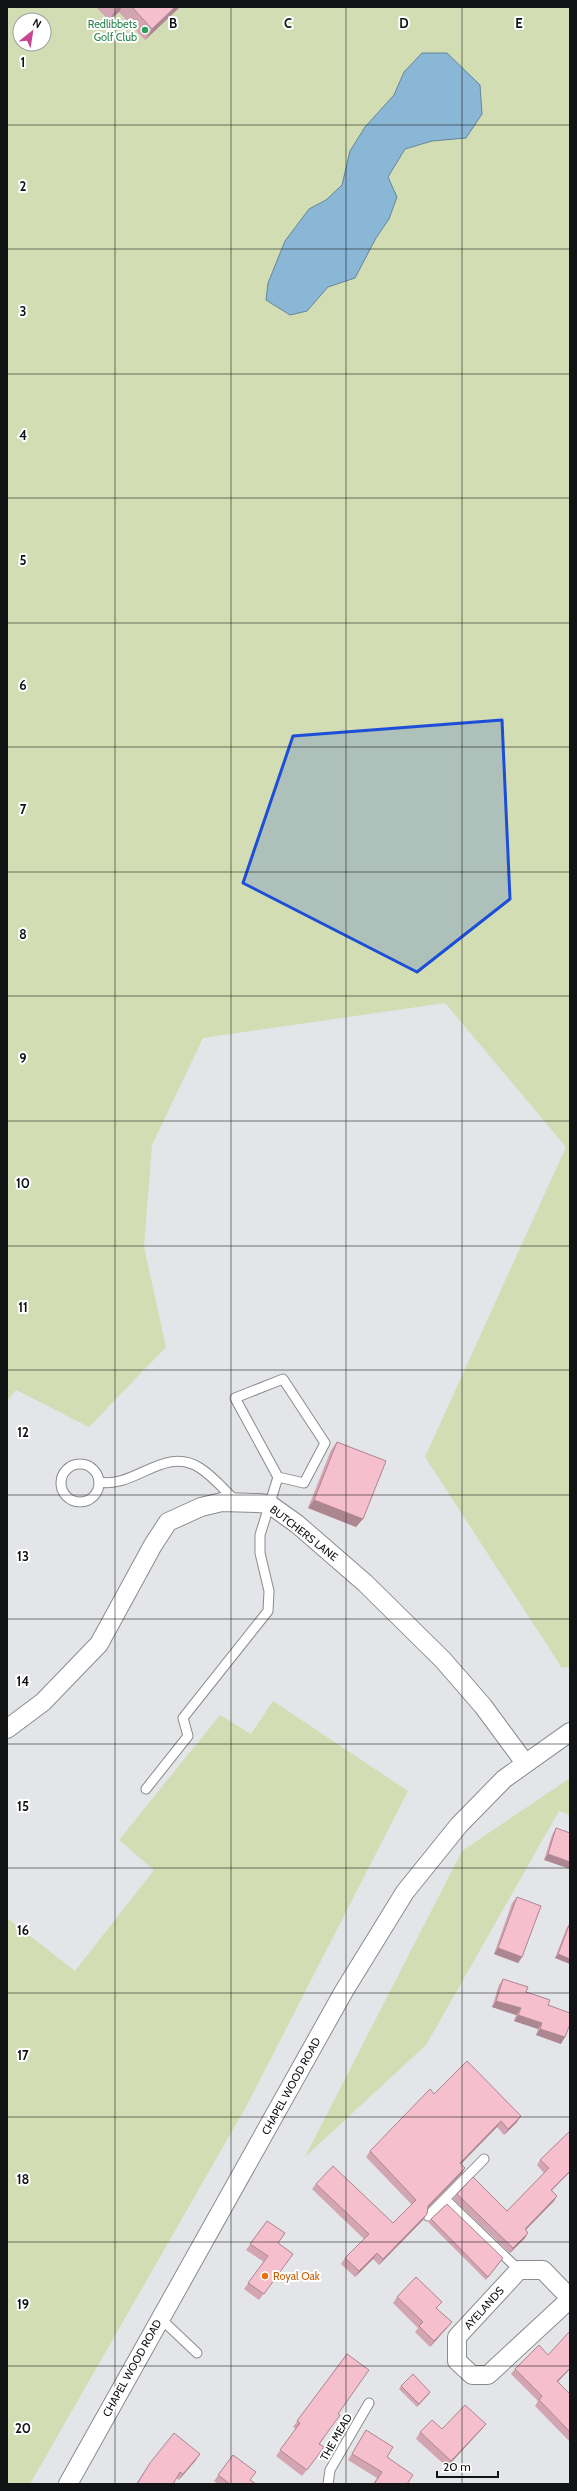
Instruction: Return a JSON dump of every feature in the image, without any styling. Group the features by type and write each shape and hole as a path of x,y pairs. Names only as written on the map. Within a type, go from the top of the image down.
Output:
{"street":[{"name":"BUTCHERS LANE","path":"7,1729 44,1702 100,1644 152,1545 168,1522 201,1507 222,1502 269,1504 297,1524 365,1582 437,1655 483,1706 525,1763"},
{"name":"CHAPEL WOOD ROAD","path":"68,2484 344,1991 405,1892 459,1825 504,1779 570,1732"},
{"name":"AYELANDS","path":"519,2270 543,2270 570,2299 488,2375 472,2375 456,2358 457,2337 519,2270"}],"lane":[{"path":"146,1789 188,1736 183,1718 268,1611 269,1591 260,1547 260,1535 278,1477 235,1398 282,1379 325,1443 304,1483 278,1477"},
{"path":"98,1482 110,1484 119,1483 169,1461 180,1462 201,1468 238,1502"},
{"path":"79,1464 94,1471 98,1482 95,1494 85,1501 79,1502 67,1496 62,1485 64,1473 68,1468 79,1464"},
{"path":"428,2216 484,2159"},
{"path":"445,2199 519,2270"},
{"path":"160,2318 197,2354"},
{"name":"THE MEAD","path":"328,2484 330,2470 369,2403"}],"highlighted area":[{"path":"502,720 510,899 417,972 243,883 293,736"}],"green space":[{"name":"Redlibbets Golf Club","path":"7,7 570,7 570,1666 562,1668 425,1457 566,1147 445,1003 203,1038 152,1145 144,1247 166,1347 89,1427 16,1390 7,1401"},
{"path":"273,1701 408,1791 247,2105 30,2484 7,2484 7,1918 75,1971 154,1870 119,1840 220,1715 251,1734"},
{"path":"570,1778 570,1815 559,1811 426,2045 305,2157 462,1851"}],"water":[{"path":"422,53 447,53 480,85 482,114 466,138 432,141 405,149 388,177 397,197 389,219 376,238 355,278 328,287 307,311 290,315 266,300 268,283 285,241 309,209 326,200 342,185 350,151 365,127 394,95 404,72"}],"building":[{"path":"132,7 175,7 152,29"},
{"path":"337,1442 386,1461 363,1519 314,1500"},
{"path":"556,1828 570,1833 570,1862 548,1854"},
{"path":"517,1897 541,1906 522,1957 498,1948"},
{"path":"570,1923 570,1959 558,1954"},
{"path":"503,1979 528,1987 526,1992 550,2000 548,2005 570,2013 570,2024 565,2037 540,2029 542,2023 518,2015 521,2008 496,2001"},
{"path":"467,2061 521,2116 508,2129 501,2121 460,2163 465,2168 428,2206 427,2214 383,2259 377,2253 359,2271 345,2258 369,2234 316,2184 333,2166 393,2223 416,2200 370,2151 430,2089 434,2094"},
{"path":"570,2131 570,2171 551,2190 557,2196 525,2229 528,2233 513,2248 457,2194 473,2177 507,2211 549,2168 540,2160"},
{"path":"447,2204 503,2258 488,2277 431,2219"},
{"name":"Royal Oak","path":"267,2221 285,2233 278,2243 293,2254 264,2294 248,2283 268,2256 250,2244"},
{"path":"416,2277 442,2302 436,2308 452,2322 434,2341 419,2326 423,2322 397,2297"},
{"path":"570,2331 570,2368 557,2381 570,2394 570,2432 539,2400 542,2396 515,2369 539,2345 548,2355"},
{"path":"347,2354 369,2370 319,2444 324,2447 307,2470 280,2450 300,2423 297,2421"},
{"path":"413,2374 430,2392 419,2404 401,2386"},
{"path":"465,2405 486,2424 451,2461 420,2432 432,2420 442,2429"},
{"path":"366,2430 393,2447 387,2457 413,2475 407,2484 374,2484 382,2472 352,2454"},
{"path":"174,2433 200,2454 183,2474 180,2472 173,2484 137,2484 150,2463"},
{"path":"233,2455 256,2472 250,2480 256,2484 230,2484 218,2475"}],"place":[{"name":"Redlibbets Golf Club","path":"145,30"},
{"name":"Royal Oak","path":"265,2276"}]}
